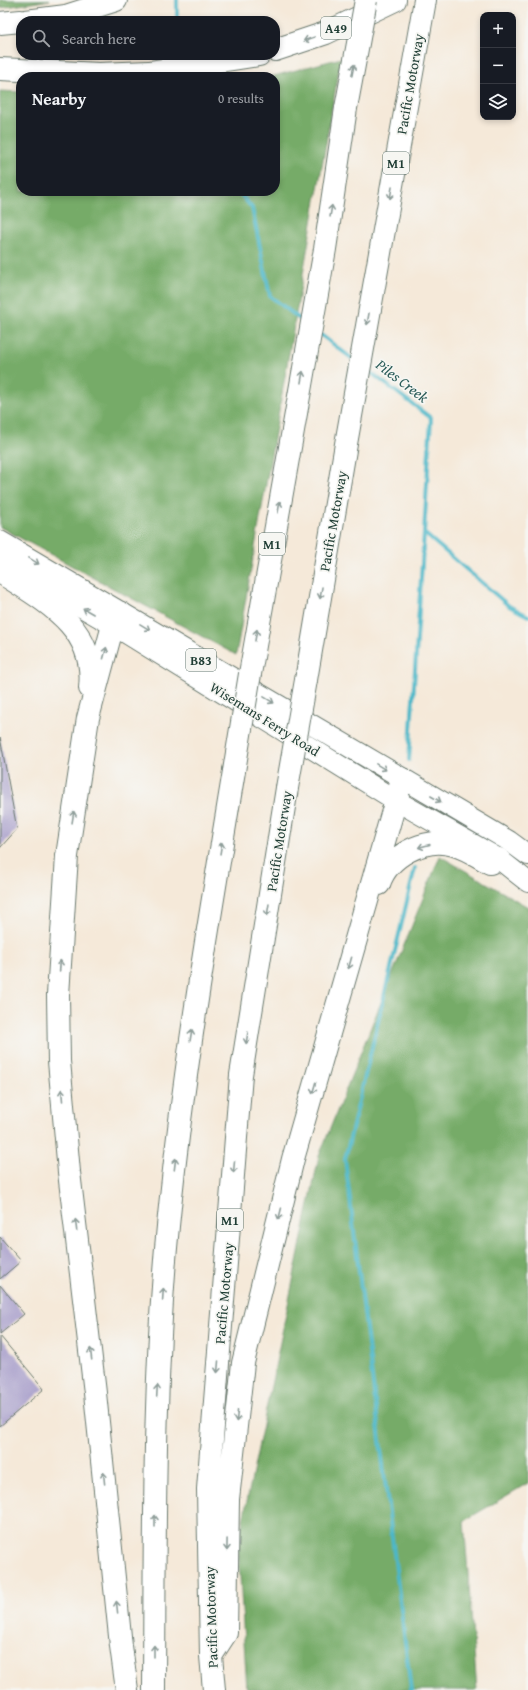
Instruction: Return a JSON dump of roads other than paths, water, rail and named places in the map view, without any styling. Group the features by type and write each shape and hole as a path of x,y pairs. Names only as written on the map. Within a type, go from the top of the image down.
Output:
{"highway":[{"path":"66,16 116,0"},
{"name":"M1","path":"154,1690 157,1395 168,1227 186,1071 250,674 325,249 346,108 366,0"},
{"name":"A49","path":"280,48 326,33 395,0"},
{"name":"Pacific Motorway","path":"214,1690 211,1656 208,1489 241,1083 287,788 346,444 425,0"},
{"path":"0,23 16,21"},
{"path":"149,72 228,60"},
{"path":"0,69 59,72"},
{"path":"0,572 59,613 72,624 83,643 90,667 90,686 86,714 88,718"},
{"path":"117,619 88,718 66,856 58,995 59,1061 69,1172 95,1392 121,1646 127,1690"},
{"path":"211,1656 226,1633 228,1499 243,1363 293,1159 402,779"},
{"path":"360,926 366,924 382,875 392,862 406,852 421,846 444,843 454,845 490,863 499,859"}],"main road":[{"name":"Wisemans Ferry Road","path":"0,541 395,800 499,859 528,882"},
{"name":"Wisemans Ferry Road","path":"0,560 117,619 402,779 509,841 528,855"}],"waterway":[{"name":"Piles Creek","path":"177,0 177,16"},
{"name":"Piles Creek","path":"242,196 252,208 270,296 305,323"},
{"name":"Piles Creek","path":"317,332 354,360"},
{"name":"Piles Creek","path":"366,369 431,418 424,533 509,606 528,616"},
{"path":"409,760 424,533"},
{"path":"411,1690 345,1159 415,868"}]}
